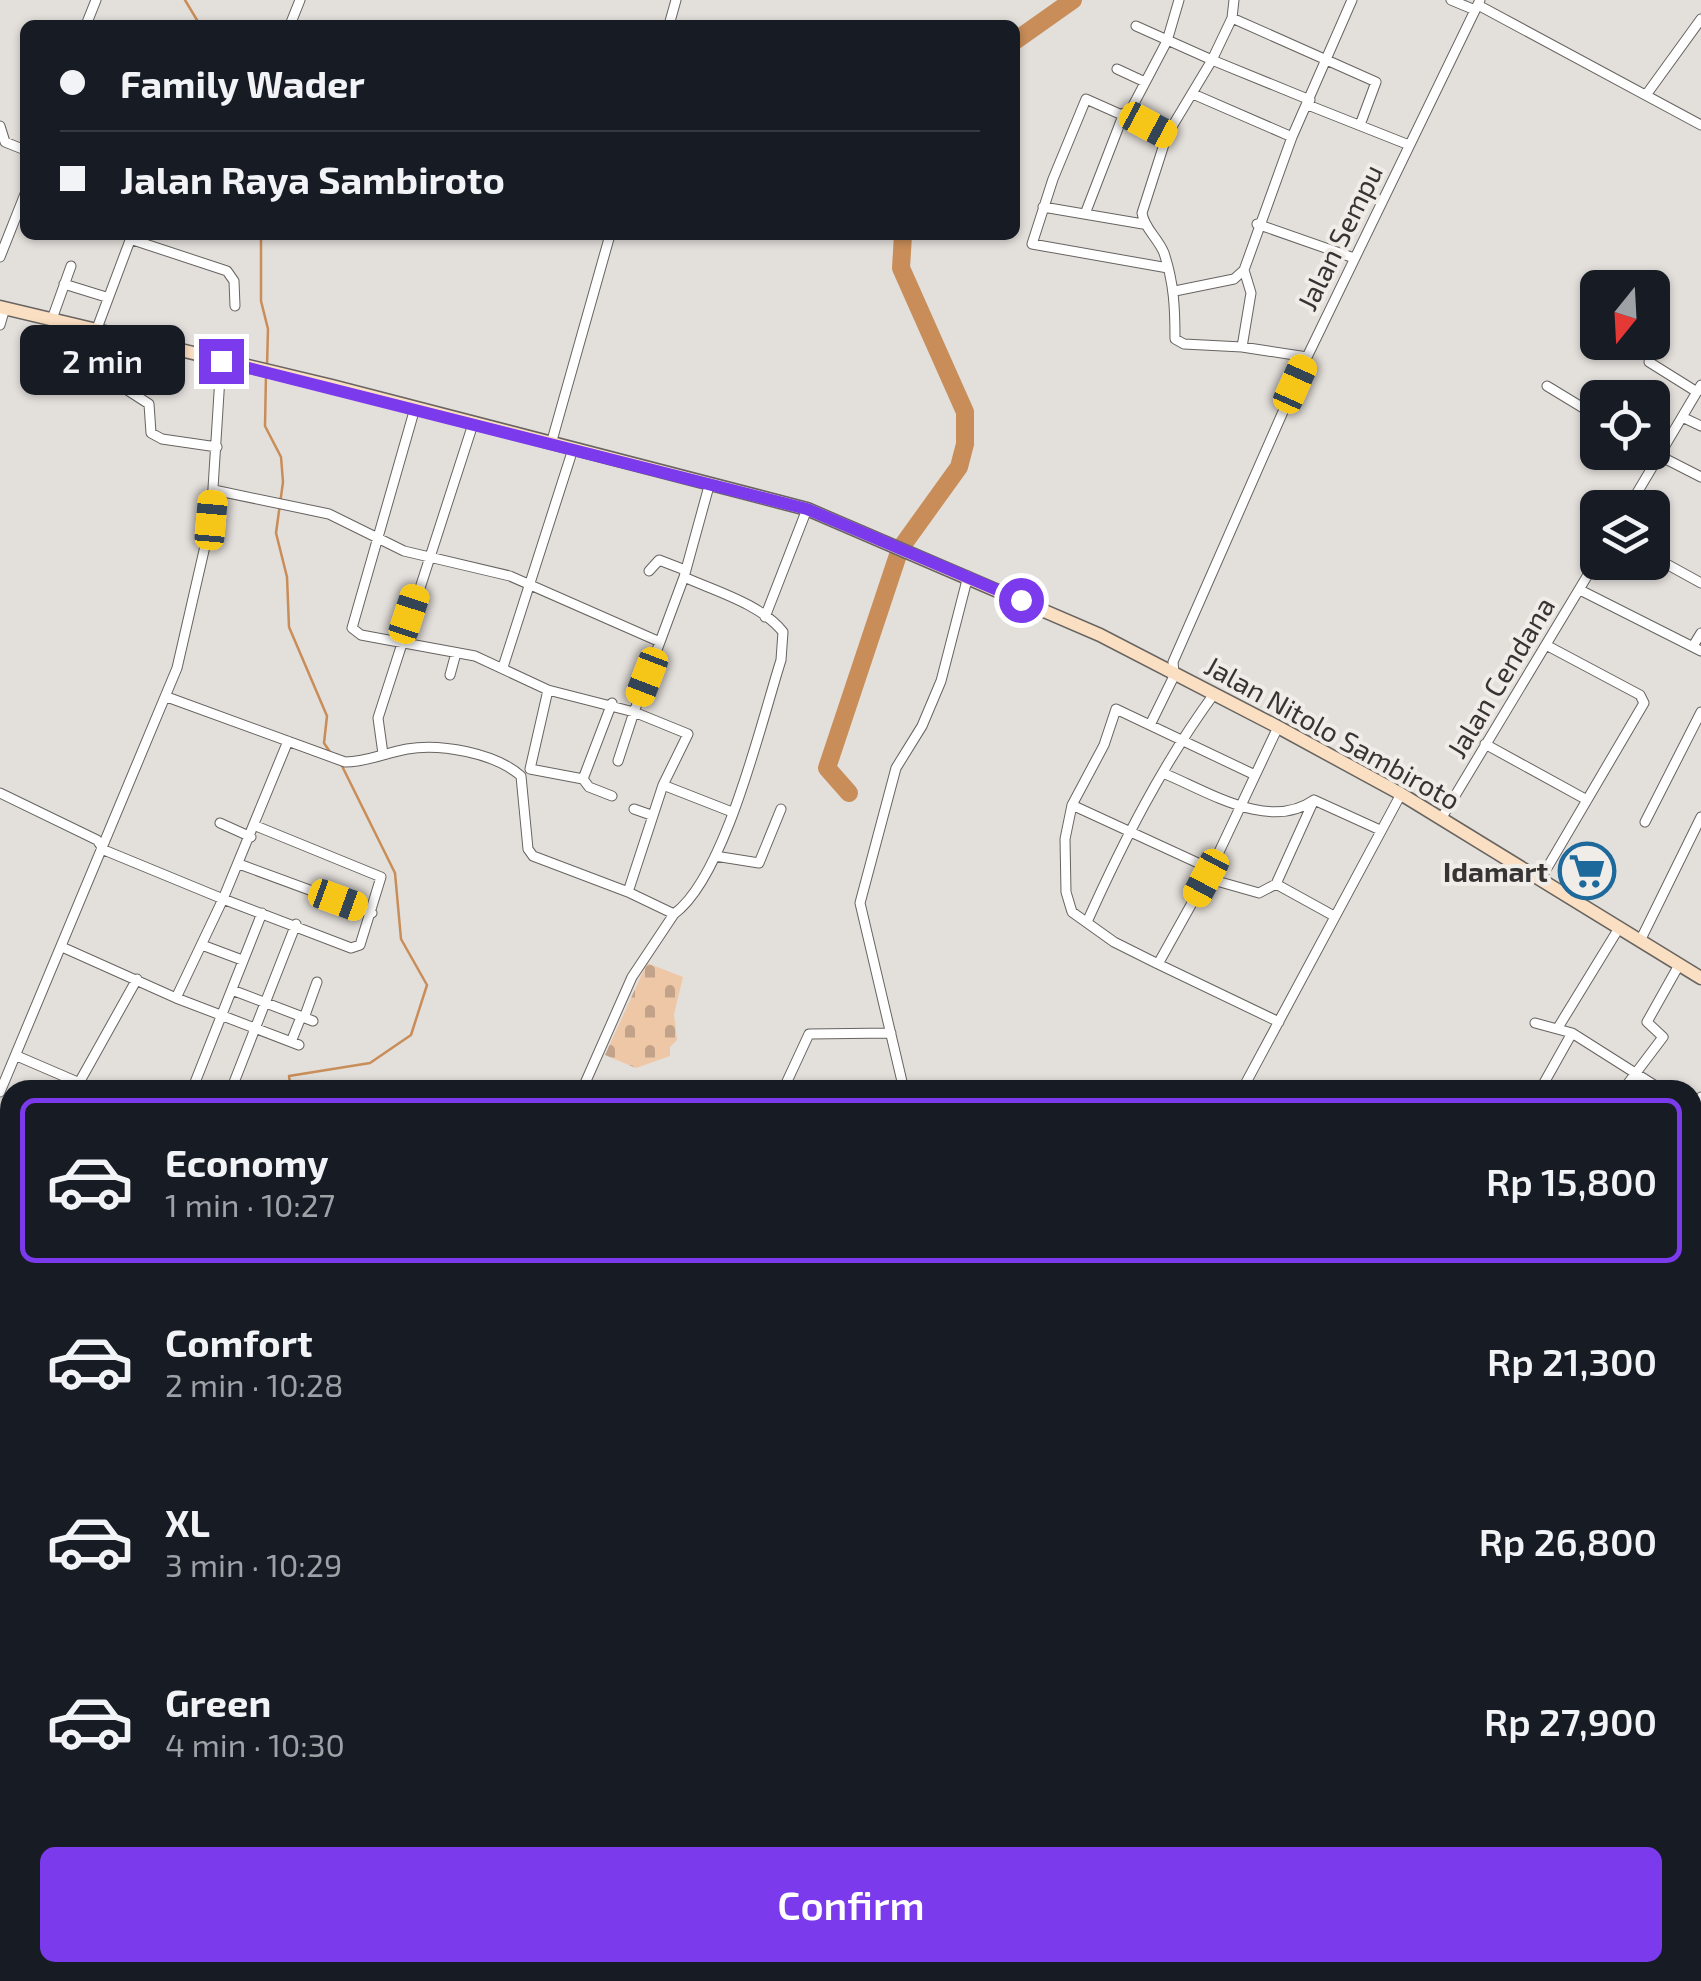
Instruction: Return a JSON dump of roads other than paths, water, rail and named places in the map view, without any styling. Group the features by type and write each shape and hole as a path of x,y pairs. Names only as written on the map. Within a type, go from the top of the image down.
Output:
{"street":[{"path":"1085,214 1126,114 1167,41 1180,0"},
{"path":"1143,224 1148,182 1166,135 1212,60 1232,18 1234,0"},
{"path":"1242,346 1251,294 1244,270 1257,224 1352,0"},
{"path":"1451,0 1478,5 1701,125"},
{"name":"Jalan Sempu","path":"1150,725 1307,357 1478,5"},
{"path":"1232,18 1376,82 1360,125"},
{"path":"1646,95 1701,20"},
{"path":"1136,26 1409,145"},
{"path":"1117,69 1145,82"},
{"path":"1193,94 1292,138"},
{"path":"1166,135 1126,114 1090,100 1083,102 1043,208 1034,246 1168,268"},
{"path":"0,126 5,142 20,148"},
{"path":"0,257 20,207"},
{"path":"1043,208 1143,224 1157,238 1175,291 1175,339 1184,344 1242,346 1307,357"},
{"path":"1257,224 1354,258"},
{"path":"84,370 106,298 130,240"},
{"path":"139,240 227,271 234,281 235,306"},
{"path":"551,444 609,240"},
{"path":"52,319 70,266"},
{"path":"1175,291 1234,279 1244,270"},
{"path":"64,284 106,298"},
{"path":"0,325 3,308"},
{"name":"Jalan Nitolo Sambiroto","path":"3,308 416,408 807,509 968,576 1171,669 1401,794 1701,978"},
{"path":"137,342 121,386 149,404 151,433 217,447"},
{"path":"6,1080 167,697 198,591 214,490 221,361"},
{"path":"1649,362 1699,388 1670,433"},
{"path":"1547,386 1580,406"},
{"path":"416,408 352,628 361,635 456,653 503,667 548,690 612,704 688,734 663,785 628,892"},
{"path":"1682,416 1701,426"},
{"path":"383,754 378,718 473,424"},
{"path":"503,667 572,450"},
{"path":"1670,462 1701,477"},
{"path":"618,762 684,574 710,486"},
{"path":"214,490 329,514 377,540 427,557 474,564 660,642"},
{"path":"765,617 807,509"},
{"path":"586,1080 632,977 674,914 696,894 714,856 781,660 783,632 765,617 659,560 649,572"},
{"path":"1670,566 1701,583"},
{"path":"902,1080 860,903 896,768 922,726 941,680 968,576"},
{"name":"Jalan Cendana","path":"1441,819 1586,580"},
{"path":"1580,590 1697,649 1701,633"},
{"path":"1540,880 1643,707 1643,698 1546,644"},
{"path":"450,674 456,653"},
{"path":"548,690 530,769 523,780 528,850 533,856 674,914"},
{"path":"1087,922 1129,830 1180,740 1214,694"},
{"path":"167,697 345,762 368,762 383,754 424,748 478,755 515,771 523,780"},
{"path":"583,780 612,704"},
{"path":"1255,775 1116,709 1104,745 1072,806 1066,839 1066,892 1072,912 1087,922 1158,964 1280,1022"},
{"path":"1645,822 1701,712"},
{"path":"1158,964 1208,874 1278,727"},
{"path":"176,998 256,826 288,741"},
{"path":"1485,744 1587,800"},
{"path":"530,769 583,780 588,787 612,796"},
{"path":"1163,773 1269,813 1302,809 1314,800"},
{"path":"663,785 732,812"},
{"path":"0,793 97,840 104,850 352,948 360,945 381,877 256,826"},
{"path":"1248,1080 1401,794"},
{"path":"1072,806 1129,830 1208,874 1258,893 1276,884 1314,800"},
{"path":"1314,800 1380,830"},
{"path":"634,809 652,814"},
{"path":"714,856 759,863 781,809"},
{"path":"1640,940 1700,819"},
{"path":"220,824 251,837"},
{"path":"239,864 372,912"},
{"path":"1276,884 1334,916"},
{"path":"196,1080 262,913"},
{"path":"235,1080 296,924"},
{"path":"1559,1026 1619,928"},
{"path":"202,946 242,960"},
{"path":"62,947 176,998 295,1043 318,982"},
{"path":"1633,1080 1663,1037 1647,1022 1680,965"},
{"path":"80,1080 138,980"},
{"path":"232,990 306,1019"},
{"path":"1535,1024 1559,1026 1646,1080"},
{"path":"788,1080 809,1034 891,1032"},
{"path":"1546,1080 1572,1033"},
{"path":"17,1056 65,1080"}],"waterway":[{"path":"185,0 197,20"},
{"path":"1020,37 1073,0"},
{"path":"261,240 267,366"},
{"path":"849,793 827,768 900,549 959,467 965,444 965,412 901,268 903,240"},
{"path":"266,374 265,426 281,457 283,482 276,533 287,577 289,627 327,716 324,743 332,755"},
{"path":"290,1080 289,1076 370,1063 411,1035 427,985 401,939 395,873 341,764"}],"place":[{"name":"Idamart","path":"1587,871"}]}
